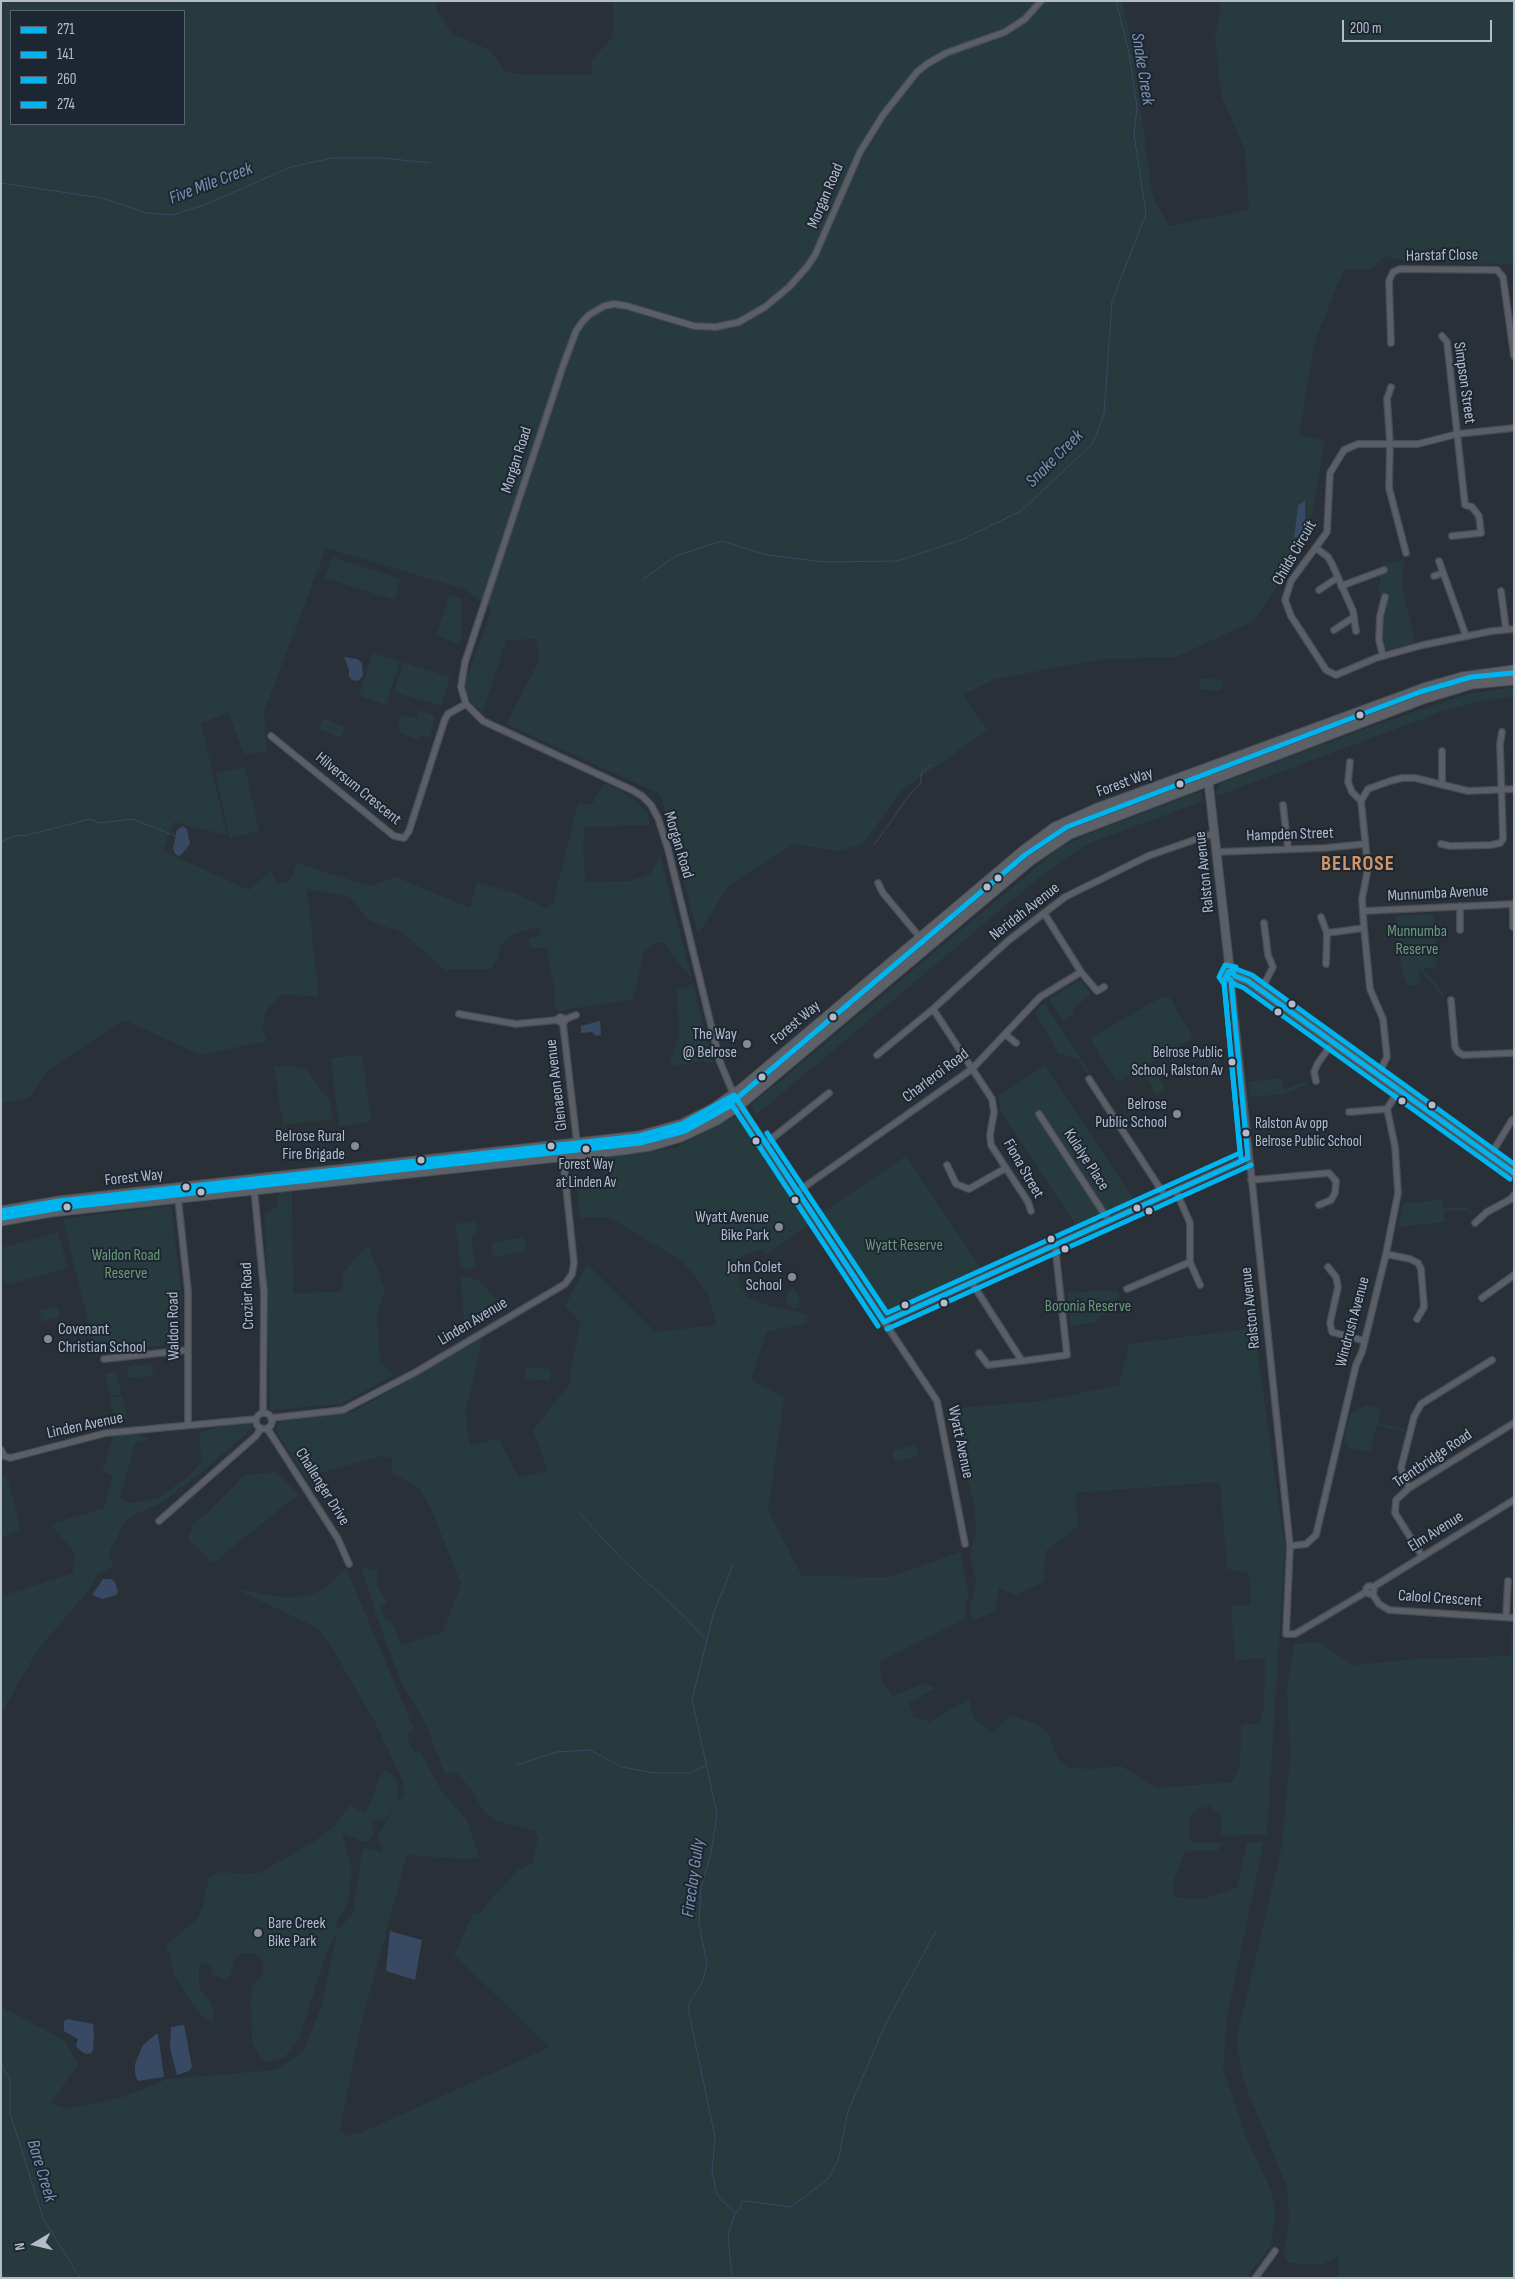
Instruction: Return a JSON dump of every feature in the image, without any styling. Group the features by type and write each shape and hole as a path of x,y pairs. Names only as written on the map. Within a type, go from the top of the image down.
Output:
{"main road":[{"name":"Forest Way","path":"1,1211 59,1201 639,1136 668,1129 700,1116 734,1095 1024,850 1056,827 1096,809 1427,686 1469,676 1514,670"},
{"name":"Forest Way","path":"1,1221 51,1212 622,1150 681,1137 716,1120 740,1105 1030,861 1060,839 1084,827 1208,779 1430,696 1472,684 1514,680"},
{"path":"528,1160 537,1156 572,1150 577,1143 586,1150 611,1148 622,1150"}],"street":[{"name":"Morgan Road","path":"740,1105 720,1062 668,849 658,818 651,805 632,790 483,721 466,704 461,687 466,662 563,366 576,331 584,321 604,306 614,304 627,306 694,326 716,328 739,322 765,307 798,278 811,261 860,152 883,115 917,72 941,55 1006,32 1025,20 1041,1"},
{"name":"Harstaf Close","path":"1391,343 1389,281 1393,272 1400,270 1497,270 1502,273 1514,355"},
{"name":"Simpson Street","path":"1442,336 1447,342 1465,505 1472,507 1479,516 1481,533 1452,536"},
{"path":"1391,387 1387,399 1390,444 1390,497 1406,553"},
{"name":"Childs Circuit","path":"1514,428 1458,434 1418,444 1351,446 1339,456 1330,473 1327,532 1288,588 1285,600 1291,616 1330,674 1340,674 1383,656 1466,636 1514,629"},
{"path":"1316,548 1328,557 1354,618 1356,632"},
{"path":"1438,561 1466,636"},
{"path":"1341,586 1384,570"},
{"path":"1434,576 1443,573"},
{"path":"1319,590 1337,578"},
{"path":"1501,591 1506,630"},
{"path":"1383,656 1379,640 1380,616 1385,596"},
{"path":"1334,630 1354,618"},
{"name":"Hilversum Crescent","path":"271,736 394,836 404,838 409,831 445,719 448,714 466,704"},
{"path":"1441,844 1450,846 1500,843 1504,835 1500,744 1502,732"},
{"path":"1442,752 1442,785"},
{"path":"1350,762 1348,782 1352,792 1361,800"},
{"name":"Ralston Avenue","path":"1207,769 1232,976 1248,1158 1290,1546 1286,1634"},
{"path":"1378,1075 1387,1057 1383,1019 1370,989 1362,899 1368,868 1361,800 1368,789 1390,780 1415,778 1468,791 1514,789"},
{"path":"1283,805 1288,848"},
{"name":"Neridah Avenue","path":"877,1055 933,1009 1009,940 1065,897 1148,856 1214,833"},
{"name":"Hampden Street","path":"1216,852 1325,848 1365,844"},
{"path":"878,883 883,893 928,947"},
{"path":"1513,904 1513,927"},
{"name":"Munnumba Avenue","path":"1363,911 1513,904"},
{"path":"1460,906 1460,930"},
{"path":"1044,912 1081,972 1097,991 1104,986"},
{"path":"1320,917 1327,933 1326,964"},
{"path":"1260,990 1273,967 1268,955 1264,923"},
{"path":"1327,933 1364,928"},
{"name":"Charleroi Road","path":"797,1192 972,1069 1040,997 1081,972"},
{"path":"1232,976 1244,978 1514,1174"},
{"path":"1451,1000 1455,1047 1458,1052 1463,1055 1514,1053"},
{"name":"Fiona Street","path":"933,1009 993,1102 994,1112 990,1140 1028,1202 1031,1211"},
{"path":"459,1014 516,1024 565,1021 576,1015"},
{"name":"Glenaeon Avenue","path":"565,1021 577,1143"},
{"path":"1006,1034 1016,1043"},
{"path":"1316,1081 1314,1072 1333,1042"},
{"path":"1090,1078 1165,1196"},
{"path":"1349,1112 1387,1109 1399,1090"},
{"path":"765,1144 829,1093"},
{"name":"Wyatt Avenue","path":"740,1105 937,1401 965,1544"},
{"name":"Windrush Avenue","path":"1290,1546 1306,1544 1316,1535 1356,1365 1365,1341 1386,1254 1398,1193 1394,1146 1387,1109"},
{"name":"Kulalye Place","path":"1040,1114 1109,1221"},
{"path":"1490,1156 1506,1133 1512,1120"},
{"name":"Linden Avenue","path":"271,1418 343,1410 416,1372 565,1284 572,1274 574,1263 563,1157"},
{"path":"884,1322 1248,1158"},
{"path":"947,1164 956,1184 969,1189 1006,1168"},
{"path":"1251,1180 1329,1172 1336,1181 1335,1194 1331,1200 1319,1205"},
{"name":"Crozier Road","path":"253,1180 264,1292 263,1413"},
{"path":"1176,1191 1190,1223 1190,1262 1200,1285"},
{"path":"1475,1223 1487,1212 1511,1199 1514,1195"},
{"name":"Waldon Road","path":"178,1198 188,1290 188,1425"},
{"path":"979,1353 988,1365 1067,1355 1055,1245"},
{"path":"1386,1254 1410,1259 1418,1263 1421,1269 1424,1307 1417,1319"},
{"path":"1127,1290 1190,1262"},
{"path":"1328,1267 1336,1276 1338,1287 1330,1323 1332,1332 1365,1341"},
{"path":"1482,1298 1514,1275"},
{"path":"972,1283 1022,1361"},
{"path":"104,1359 188,1350"},
{"path":"1409,1488 1401,1468 1414,1417 1420,1404 1492,1360"},
{"path":"159,1521 264,1428 270,1425 271,1418 263,1413 256,1419"},
{"name":"Linden Avenue","path":"1,1450 4,1456 10,1458 106,1433 256,1419"},
{"name":"Challenger Drive","path":"256,1419 264,1428 338,1539 349,1564"},
{"name":"Trentbridge Road","path":"1422,1556 1395,1514 1396,1500 1409,1488 1514,1423"},
{"name":"Elm Avenue","path":"1286,1634 1295,1634 1370,1591 1422,1556 1514,1500"},
{"path":"1506,1617 1508,1582"},
{"name":"Calool Crescent","path":"1370,1591 1379,1604 1389,1610 1514,1618"},
{"path":"1256,2277 1275,2251"}],"green space":[{"path":"1,1 437,1 435,7 452,34 490,50 506,72 526,75 591,74 592,60 613,36 613,1 1122,1 1132,42 1152,195 1169,226 1249,210 1245,150 1221,95 1215,36 1220,12 1219,1 1514,1 1514,264 1413,262 1385,256 1371,269 1344,269 1315,341 1299,435 1325,441 1307,542 1254,621 1176,657 1103,659 995,679 963,695 988,730 902,790 863,844 837,851 793,844 728,887 698,934 660,794 506,724 539,661 536,639 506,640 483,712 473,705 464,685 492,609 464,589 326,548 264,712 267,751 244,754 228,713 201,723 227,835 174,822 163,851 249,890 271,871 277,884 290,881 297,863 370,886 396,877 470,908 477,882 515,893 546,908 553,903 578,803 592,804 604,783 620,790 647,811 650,825 584,827 583,851 586,882 630,881 651,874 660,855 691,975 689,976 663,942 654,943 644,952 633,999 558,1011 554,1004 554,987 547,949 529,947 530,938 541,935 539,927 514,934 500,946 498,957 491,969 445,970 402,932 369,921 350,897 307,889 319,997 282,994 266,1011 262,1027 267,1041 200,1055 125,1020 48,1070 29,1098 1,1103"},
{"path":"332,557 401,579 394,600 325,578"},
{"path":"1404,560 1402,584 1415,643 1390,650 1385,649 1383,632 1385,608 1389,597 1381,595 1377,585 1381,583 1379,576 1387,572 1385,564"},
{"path":"449,595 462,599 462,634 460,644 436,636"},
{"path":"373,653 400,661 386,705 359,696"},
{"path":"403,662 450,677 441,706 394,692"},
{"path":"1200,678 1223,680 1222,691 1199,689"},
{"path":"1514,687 1514,696 1477,702 1441,712 1217,796 1217,790 1221,783 1375,725 1468,694"},
{"path":"419,710 432,714 435,719 430,738 422,735 420,740 400,733 398,726 400,715 417,719"},
{"path":"323,718 345,727 341,738 319,729"},
{"path":"245,767 259,831 229,838 216,773"},
{"path":"1201,792 1204,801 1095,841 1078,850 1035,881 756,1115 751,1105 1058,849 1086,835"},
{"name":"Munnumba Reserve","path":"1434,914 1437,967 1423,968 1444,994 1443,997 1419,968 1420,985 1408,986 1402,974 1396,916"},
{"path":"1078,981 1082,982 1091,995 1073,1008 1075,1013 1063,1021 1049,999"},
{"path":"693,985 713,1063 698,1061 675,1067 670,1063 679,1035 677,990"},
{"path":"1163,996 1170,998 1193,1038 1117,1082 1090,1038"},
{"path":"1044,1003 1091,1073 1086,1072 1078,1059 1062,1054 1059,1055 1035,1012"},
{"path":"1216,1044 1219,1067 1208,1069 1206,1046"},
{"path":"362,1055 371,1121 339,1127 331,1058"},
{"path":"290,1065 308,1070 330,1101 332,1119 283,1125 274,1067"},
{"path":"1045,1065 1136,1202 1078,1228 1001,1112 998,1096"},
{"path":"1156,1070 1165,1090 1155,1095 1146,1075"},
{"path":"1282,1078 1284,1090 1307,1081 1307,1084 1284,1094 1250,1097 1248,1082"},
{"path":"737,1115 809,1225 766,1255 762,1249 740,1257 739,1284 747,1297 767,1305 808,1314 807,1324 767,1331 751,1380 784,1397 768,1510 802,1576 889,1577 960,1552 969,1595 965,1602 966,1618 880,1661 881,1681 893,1696 924,1683 936,1688 909,1703 914,1717 929,1722 969,1699 974,1718 992,1733 1012,1715 1041,1726 1050,1736 1058,1759 1069,1767 1088,1769 1121,1766 1157,1788 1232,1782 1240,1766 1241,1725 1259,1723 1264,1706 1265,1658 1235,1661 1231,1606 1251,1605 1249,1573 1227,1569 1220,1482 1075,1493 1078,1526 1045,1552 1044,1582 1015,1595 999,1588 995,1611 973,1621 970,1609 976,1581 970,1553 976,1532 974,1502 946,1409 1042,1401 1119,1385 1129,1344 1254,1328 1285,1547 1267,1834 1221,1836 1221,1816 1210,1806 1198,1809 1190,1815 1189,1834 1191,1842 1223,1843 1218,1850 1185,1852 1173,1882 1173,1897 1204,1899 1237,1888 1247,1843 1264,1841 1228,2012 1223,2068 1247,2139 1271,2190 1276,2214 1271,2246 1248,2276 1250,2278 1,2278 1,2007 64,2040 78,2064 51,2103 66,2109 123,2097 167,2079 275,2070 303,2052 321,2007 337,1933 328,1949 299,2039 284,2058 268,2062 261,2059 252,2043 251,1998 253,1984 262,1976 264,1968 261,1958 253,1953 240,1954 235,1957 230,1976 225,1979 213,1975 212,1969 208,1964 203,1963 199,1965 199,1985 213,2010 214,2019 211,2022 200,2014 173,1973 169,1952 166,1950 168,1944 198,1918 204,1902 208,1880 215,1874 221,1872 260,1873 333,1828 349,1805 366,1813 380,1777 386,1770 393,1776 398,1785 398,1803 404,1795 403,1782 376,1724 328,1641 315,1627 236,1589 289,1598 309,1595 322,1590 346,1568 414,1729 406,1735 413,1750 421,1753 442,1792 467,1820 479,1857 466,1859 407,1855 360,2028 340,2130 346,2136 363,2132 550,2047 454,1955 474,1912 478,1914 518,1870 532,1863 538,1839 535,1831 497,1821 485,1813 470,1788 456,1772 445,1774 425,1722 402,1684 377,1618 361,1567 378,1571 377,1586 388,1603 381,1607 386,1621 391,1620 401,1645 443,1632 461,1584 431,1509 420,1489 391,1472 393,1459 381,1456 306,1477 276,1431 277,1425 283,1421 353,1412 483,1338 465,1412 470,1446 498,1438 519,1477 548,1471 533,1430 571,1382 570,1371 581,1323 565,1306 587,1264 655,1332 716,1325 708,1294 683,1262 609,1217 580,1218 576,1181 605,1181 606,1157 675,1148","holes":["397,1804 386,1820 378,1838 383,1852 363,1848 353,1913 338,1930 336,1924 348,1902 352,1872 342,1833 362,1841 368,1841 374,1833 371,1821 386,1818"]},
{"name":"Wyatt Reserve","path":"906,1156 982,1270 962,1276 887,1311 821,1213"},
{"path":"292,1190 293,1294 342,1291 343,1272 369,1245 385,1291 377,1315 380,1361 394,1375 341,1404 270,1410 265,1213 276,1208 279,1192"},
{"path":"1443,1199 1444,1208 1467,1208 1473,1213 1471,1215 1466,1210 1444,1211 1445,1222 1398,1227 1403,1204"},
{"name":"Waldon Road Reserve","path":"171,1206 181,1291 180,1344 96,1352 63,1219"},
{"path":"476,1221 477,1232 471,1238 476,1268 461,1269 455,1224"},
{"path":"58,1232 68,1268 6,1285 1,1267 1,1248"},
{"path":"524,1237 526,1251 493,1257 491,1243"},
{"path":"461,1276 479,1280 495,1299 497,1315 464,1327"},
{"path":"794,1288 800,1298 798,1307 793,1309 787,1305 787,1291"},
{"name":"Boronia Reserve","path":"1117,1291 1120,1297 1095,1323 1071,1326 1067,1293"},
{"path":"57,1306 60,1317 42,1322 39,1311"},
{"path":"152,1364 153,1376 128,1378 127,1366"},
{"path":"526,1367 551,1369 550,1381 525,1379"},
{"path":"116,1371 121,1394 110,1396 105,1374"},
{"path":"122,1396 127,1418 115,1421 110,1398"},
{"path":"1365,1405 1381,1409 1378,1423 1405,1429 1404,1432 1377,1425 1370,1452 1349,1448 1344,1441 1350,1414"},
{"path":"249,1420 253,1427 206,1469 160,1504 138,1513 125,1521 109,1553 113,1566 97,1575 89,1590 37,1651 1,1714 1,1596 73,1573 74,1553 51,1524 104,1508 113,1476 102,1472 114,1434 138,1434 150,1439 135,1443 120,1498 132,1503 157,1498 184,1480 202,1462 199,1432"},
{"path":"916,1445 918,1456 895,1462 892,1451"},
{"path":"276,1472 299,1494 213,1563 188,1539 194,1523 208,1512 245,1475"},
{"path":"1,1477 7,1477 21,1530 1,1537"},
{"path":"1512,1623 1514,2278 1337,2278 1339,2257 1321,2265 1289,2263 1283,2254 1289,2221 1287,2187 1244,2083 1236,2042 1282,1845 1290,1756 1287,1688 1294,1644 1319,1642 1353,1665 1415,1659 1510,1656"}],"water":[{"path":"1305,501 1305,525 1300,537 1294,538 1298,505"},
{"path":"344,657 357,659 362,663 363,675 359,680 354,681 349,677 349,669"},
{"path":"183,826 187,829 190,844 180,856 176,855 173,849 177,830"},
{"path":"600,1021 601,1035 596,1036 592,1032 581,1033 581,1026"},
{"path":"103,1579 111,1579 115,1582 118,1592 116,1595 102,1599 92,1595"},
{"path":"390,1931 422,1940 415,1980 386,1971"},
{"path":"68,2019 93,2024 94,2037 93,2051 91,2053 82,2052 76,2046 78,2039 64,2031 64,2021"},
{"path":"184,2025 192,2067 189,2071 177,2075 170,2048 171,2027"},
{"path":"158,2034 164,2077 138,2081 135,2074 135,2064 143,2045"}],"waterway":[{"name":"Snake Creek","path":"643,579 676,556 722,541 767,555 825,562 898,561 961,540 1021,511 1093,443 1104,414 1112,301 1146,214 1134,134 1137,107 1129,53 1116,1"},
{"name":"Five Mile Creek","path":"1,183 102,198 146,213 172,215 204,205 291,167 332,158 383,158 430,163"},
{"path":"874,845 908,797 920,784 922,772 932,764"},
{"path":"1,842 14,836 27,835 90,819 100,823 132,819 176,836"},
{"path":"579,1513 623,1560 684,1616 705,1639"},
{"name":"Fireclay Gully","path":"732,2278 728,2235 735,2213 717,2195 712,2172 715,2137 689,2013 689,2004 702,1983 707,1964 699,1924 701,1887 711,1853 717,1814 692,1699 713,1615 733,1565"},
{"path":"517,1765 556,1752 590,1750 622,1767 654,1773 690,1773 707,1765"},
{"path":"736,2213 740,2208 741,2202 746,2201 791,2207 828,2179 838,2161 848,2111 885,2025 936,1931"},
{"name":"Bare Creek","path":"1,2064 10,2080 10,2113 43,2218 80,2278"}],"transit line":[{"name":"260","path":"1,1213 50,1205 621,1143 648,1139 678,1130 713,1113 736,1099 1025,855 1067,827 1420,692 1471,677 1513,673"},
{"name":"141","path":"1236,967 1225,965 1219,977 1224,984 1241,1159"},
{"name":"274","path":"767,1133 887,1313 1240,1153 1224,980 1230,971 1236,969 1252,975 1514,1164"},
{"name":"271","path":"1234,974 1228,972 1226,977 1231,980 1248,1158"},
{"name":"271","path":"1235,976 1248,981 1514,1173"},
{"name":"141","path":"1232,983 1244,988 1510,1179"},
{"name":"271","path":"1,1211 59,1201 639,1136 682,1124 734,1095 884,1322"},
{"name":"141","path":"2,1218 60,1208 640,1143 685,1131 732,1105 878,1326"},
{"name":"271","path":"884,1322 1248,1158"},
{"name":"141","path":"887,1329 1251,1165"}],"place":[{"name":"The Way @ Belrose","path":"747,1044"},
{"name":"Belrose Public School, Ralston Av","path":"1232,1062"},
{"name":"Belrose Public School","path":"1177,1114"},
{"name":"Ralston Av opp Belrose Public School","path":"1246,1133"},
{"name":"Belrose Rural Fire Brigade","path":"355,1146"},
{"name":"Forest Way at Linden Av","path":"586,1149"},
{"name":"Wyatt Avenue Bike Park","path":"779,1227"},
{"name":"John Colet School","path":"792,1277"},
{"name":"Covenant Christian School","path":"48,1339"},
{"name":"Bare Creek Bike Park","path":"258,1933"}],"district":[{"name":"BELROSE","path":"1358,865"}]}
